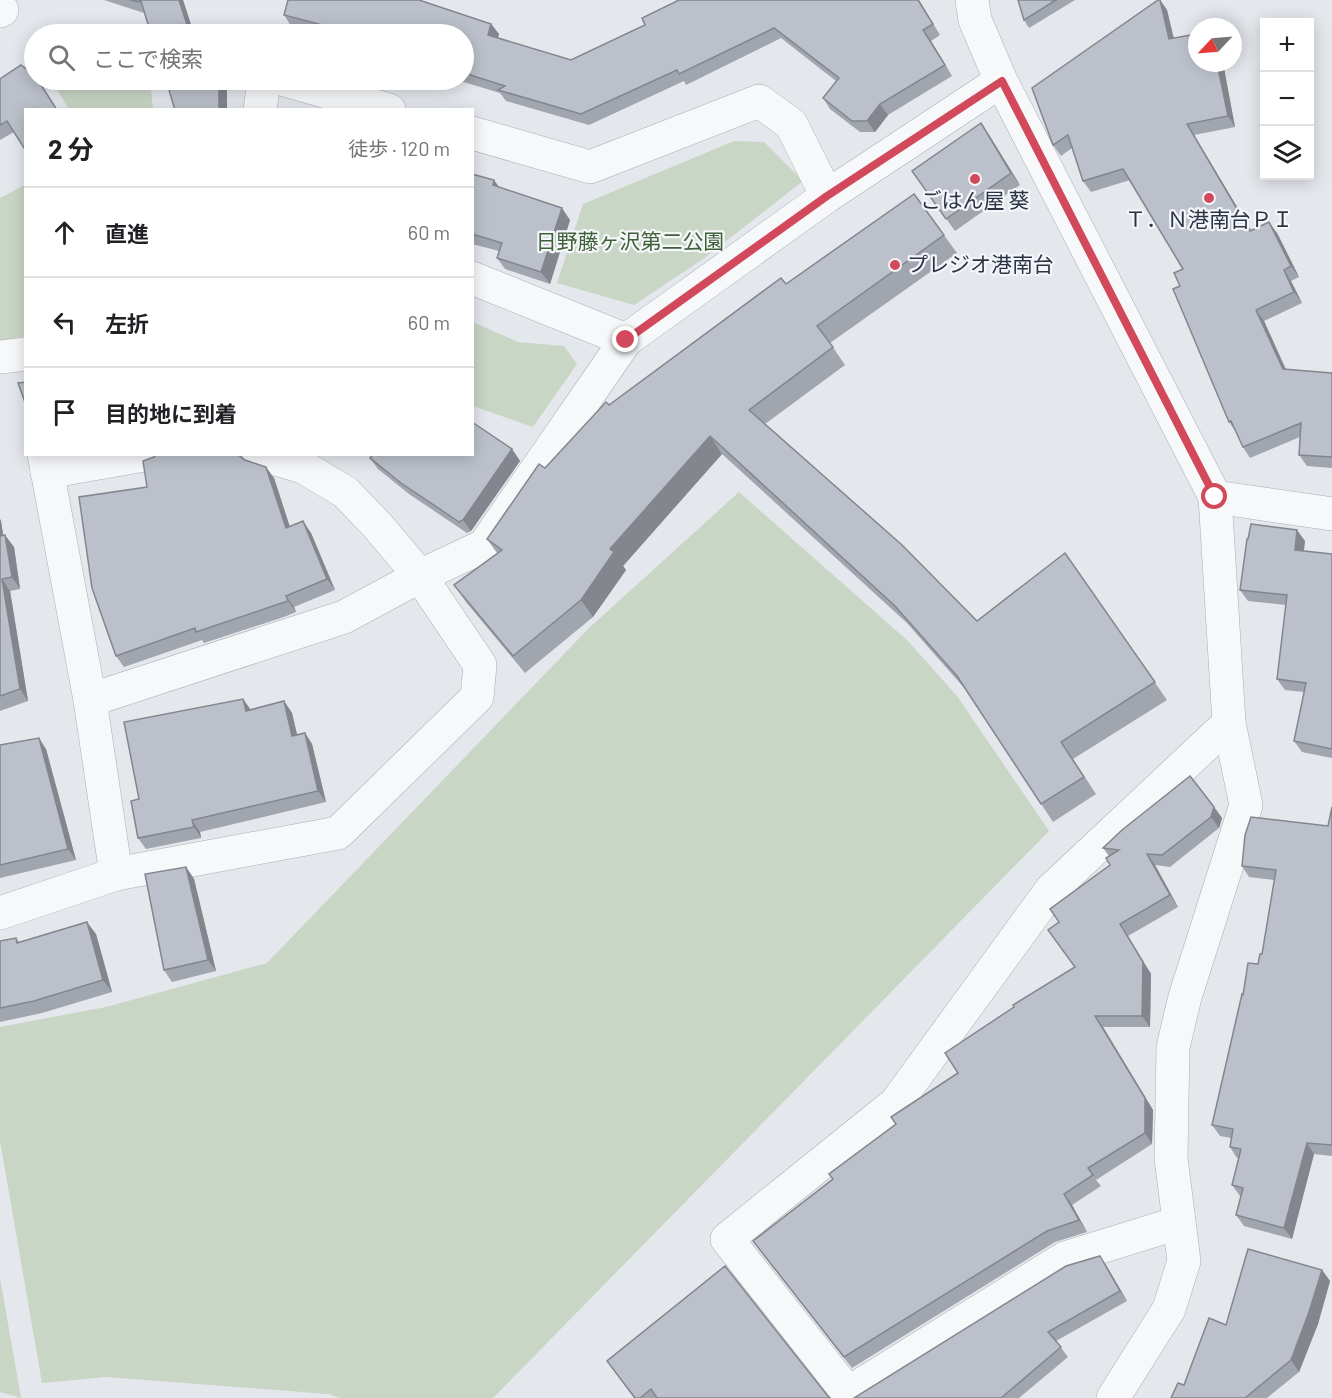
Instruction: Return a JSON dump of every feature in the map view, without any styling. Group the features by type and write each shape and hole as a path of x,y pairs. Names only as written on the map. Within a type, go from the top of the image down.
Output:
{"street":[{"path":"972,0 975,20 1002,81 1215,497 1229,723 1246,805 1185,997 1173,1047 1172,1158 1184,1261 1170,1309 1113,1398"},
{"path":"90,700 344,617 420,576 484,546 626,340 827,196 1002,81"},
{"path":"260,108 263,90"},
{"path":"320,90 383,108"},
{"path":"474,134 590,167 759,101 791,124 827,196"},
{"path":"474,279 626,340"},
{"path":"0,357 24,354"},
{"path":"116,874 90,700 46,463 127,456"},
{"path":"0,913 116,874 338,833 477,697 480,665 420,576 377,525 345,492 303,467 266,456"},
{"path":"1215,497 1332,514"},
{"path":"1178,1223 1065,1258 848,1394 727,1239 896,1103 1051,890 1229,723"}],"green space":[{"path":"57,90 151,90 153,108 68,108"},
{"name":"日野藤ヶ沢第二公園","path":"734,141 764,142 803,181 703,259 634,305 557,283 583,204"},
{"path":"24,186 24,336 0,341 0,198"},
{"path":"474,322 518,342 564,346 577,364 533,427 474,406"},
{"path":"739,492 908,641 957,696 1049,831 493,1398 340,1398 328,1394 106,1377 42,1383 0,1141 0,1027 106,1007 267,963 589,628"},
{"path":"0,1278 21,1398 0,1392"}],"building":[{"path":"130,0 179,0 187,24 148,24 141,1"},
{"path":"288,0 419,0 491,24 488,35 571,60 645,25 642,18 679,0 918,0 933,24 923,30 945,65 880,104 867,121 852,121 823,98 839,78 774,28 679,74 677,70 581,114 498,90 505,86 474,76 474,24 318,24 284,15"},
{"path":"1018,0 1056,0 1024,20"},
{"path":"1158,0 1160,0 1169,39 1188,36 1188,72 1219,72 1228,116 1187,124 1250,231 1269,222 1291,266 1284,270 1294,292 1256,310 1283,369 1332,373 1332,457 1299,455 1301,423 1243,447 1231,421 1229,422 1173,289 1180,286 1174,273 1183,269 1123,169 1083,181 1068,135 1053,145 1032,88"},
{"path":"21,65 24,67 24,90 44,90 56,108 24,108 24,148 7,121 0,125 0,79"},
{"path":"169,90 219,90 219,108 174,108"},
{"path":"981,123 1011,173 946,219 912,171"},
{"path":"474,175 494,180 493,185 562,208 541,272 497,258 502,243 474,235"},
{"path":"914,194 944,235 817,326 833,347 749,410 902,545 977,621 1065,553 1155,682 1061,742 1084,777 1041,804 957,676 895,606 710,436 610,549 614,552 581,600 513,656 454,585 502,550 487,539 539,464 545,468 606,402 609,405 781,278 786,284"},
{"path":"24,382 24,400 18,383"},
{"path":"474,423 512,449 463,520 459,522 401,483 370,458 372,456 474,456"},
{"path":"240,456 266,467 286,528 303,521 327,579 286,596 288,601 196,632 195,628 116,656 92,588 79,497 147,487 143,461 154,457"},
{"path":"1251,524 1297,530 1295,550 1332,554 1332,749 1294,741 1306,683 1277,679 1287,595 1240,590"},
{"path":"5,535 12,577 2,579 20,689 0,696 0,536"},
{"path":"243,699 246,711 284,701 292,736 305,733 318,791 192,820 194,827 138,838 131,801 139,799 124,722"},
{"path":"39,738 68,849 0,865 0,745"},
{"path":"1190,776 1214,807 1211,817 1162,855 1147,854 1170,895 1120,924 1143,962 1142,1016 1095,1016 1145,1098 1145,1133 1088,1168 1093,1175 1064,1194 1079,1220 1047,1231 844,1357 753,1241 833,1179 829,1174 896,1124 891,1117 958,1073 945,1053 1014,1007 1013,1005 1075,967 1048,930 1059,922 1050,909 1110,865 1106,858 1119,850 1103,848"},
{"path":"1332,807 1332,1145 1307,1143 1284,1228 1236,1215 1243,1188 1232,1185 1241,1149 1230,1147 1233,1129 1212,1125 1243,995 1248,963 1258,964 1260,954 1262,954 1276,870 1242,866 1245,835 1251,817 1328,826"},
{"path":"186,867 208,960 164,970 145,874"},
{"path":"87,922 103,980 34,1001 0,1008 0,941 16,938 17,943"},
{"path":"1248,1249 1322,1270 1291,1360 1245,1398 1171,1398 1178,1383 1184,1385 1209,1318 1226,1325"},
{"path":"1100,1256 1120,1291 1048,1332 1061,1347 1001,1398 854,1398 1066,1266"},
{"path":"725,1266 830,1398 657,1398 651,1389 640,1398 635,1398 607,1361"}],"place":[{"name":"ごはん屋 葵","path":"975,179"},
{"name":"Ｔ．Ｎ港南台ＰＩ","path":"1209,198"},
{"name":"プレジオ港南台","path":"895,265"}],"route":[{"path":"626,340 827,196 1002,81 1215,497"}]}
